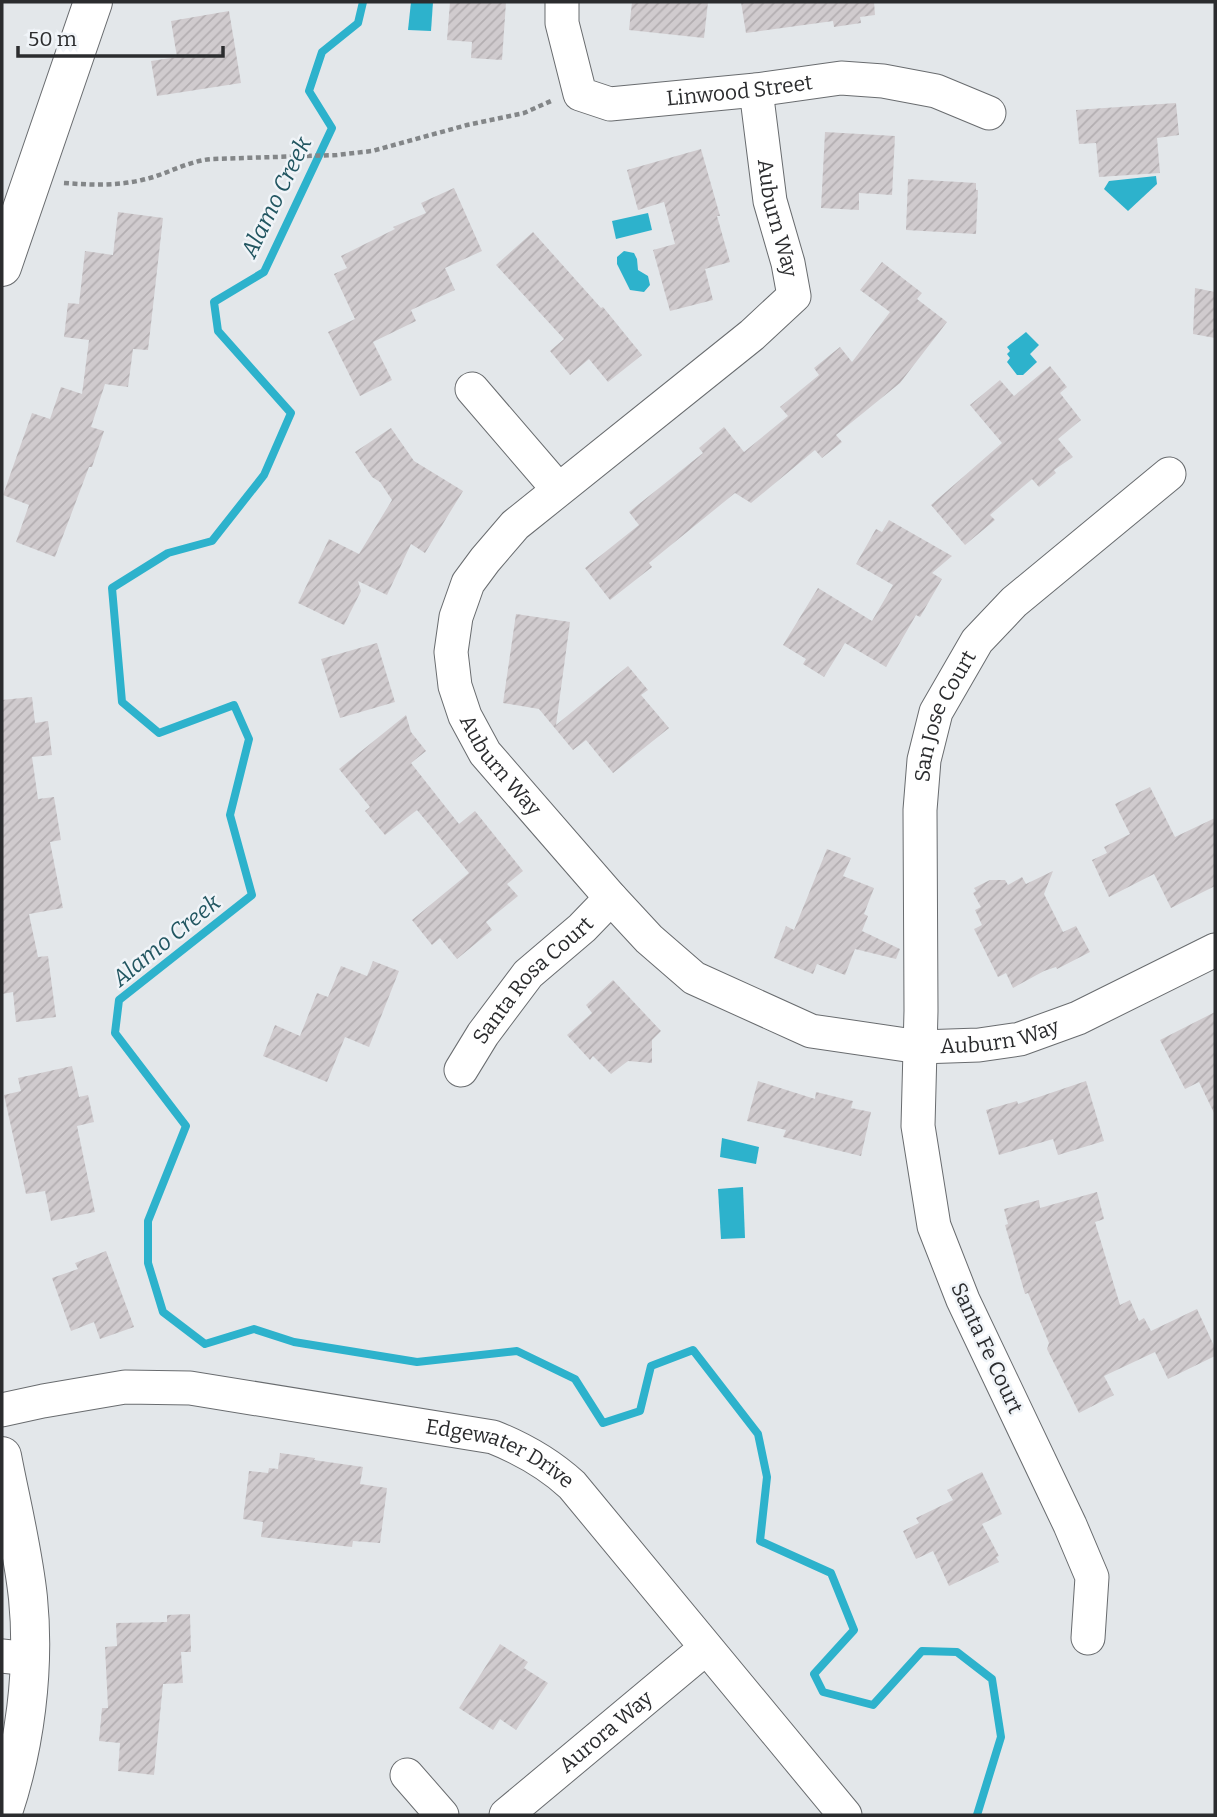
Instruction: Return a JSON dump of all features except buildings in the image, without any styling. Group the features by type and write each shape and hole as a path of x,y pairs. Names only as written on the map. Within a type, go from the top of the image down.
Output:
{"street":[{"path":"2,267 93,2"},
{"path":"562,2 562,23 580,94"},
{"name":"Linwood Street","path":"580,94 610,104 756,90 841,78 883,81 936,91 989,113"},
{"name":"Auburn Way","path":"756,90 770,201 788,263 794,296 752,335 558,489 516,525 485,560 468,583 456,617 451,652 455,686 465,716 485,753 649,939 694,978 811,1031 919,1047 979,1045 1020,1039 1078,1018 1215,950"},
{"path":"472,389 558,489"},
{"name":"San Jose Court","path":"919,1047 920,810 924,760 936,712 977,641 1014,602 1169,474"},
{"name":"Santa Rosa Court","path":"461,1070 483,1034 528,974 582,928 611,898"},
{"name":"Santa Fe Court","path":"919,1047 918,1126 934,1226 963,1300 1092,1577 1088,1637"},
{"name":"Edgewater Drive","path":"2,1410 125,1387 190,1388 493,1437 526,1450 552,1467 572,1485 845,1815"},
{"path":"2,1456 29,1600 16,1657 19,1751 2,1815"},
{"name":"Aurora Way","path":"506,1815 706,1648"},
{"path":"407,1775 442,1815"}],"path":[{"path":"32,180 94,185 142,180 196,160 337,155 372,151 467,125 496,120 580,94"}],"water":[{"path":"411,2 433,2 431,31 408,30"},
{"path":"1156,176 1157,184 1128,211 1104,189 1109,181"},
{"path":"648,213 652,230 616,239 612,221"},
{"path":"624,251 634,253 638,270 648,276 650,285 644,292 630,290 617,264 617,257"},
{"path":"1026,332 1039,345 1030,354 1037,362 1023,375 1017,375 1007,362 1010,358 1007,354 1010,351 1007,347"},
{"path":"722,1138 759,1147 756,1164 720,1157"},
{"path":"743,1187 745,1238 721,1239 718,1189"}],"waterway":[{"name":"Alamo Creek","path":"363,2 358,23 322,52 309,91 332,128 264,272 214,302 218,331 291,413 264,475 212,541 168,553 112,588 122,702 159,733 234,705 249,739 230,815 252,895 119,1000 115,1033 186,1126 148,1221 148,1263 163,1312 205,1344 254,1329 294,1342 417,1362 517,1351 575,1379 603,1423 640,1411 651,1366 693,1350 758,1434 767,1477 760,1541 831,1573 854,1630 814,1674 823,1692 873,1705 922,1651 957,1652 992,1679 1001,1737 977,1815"}]}
